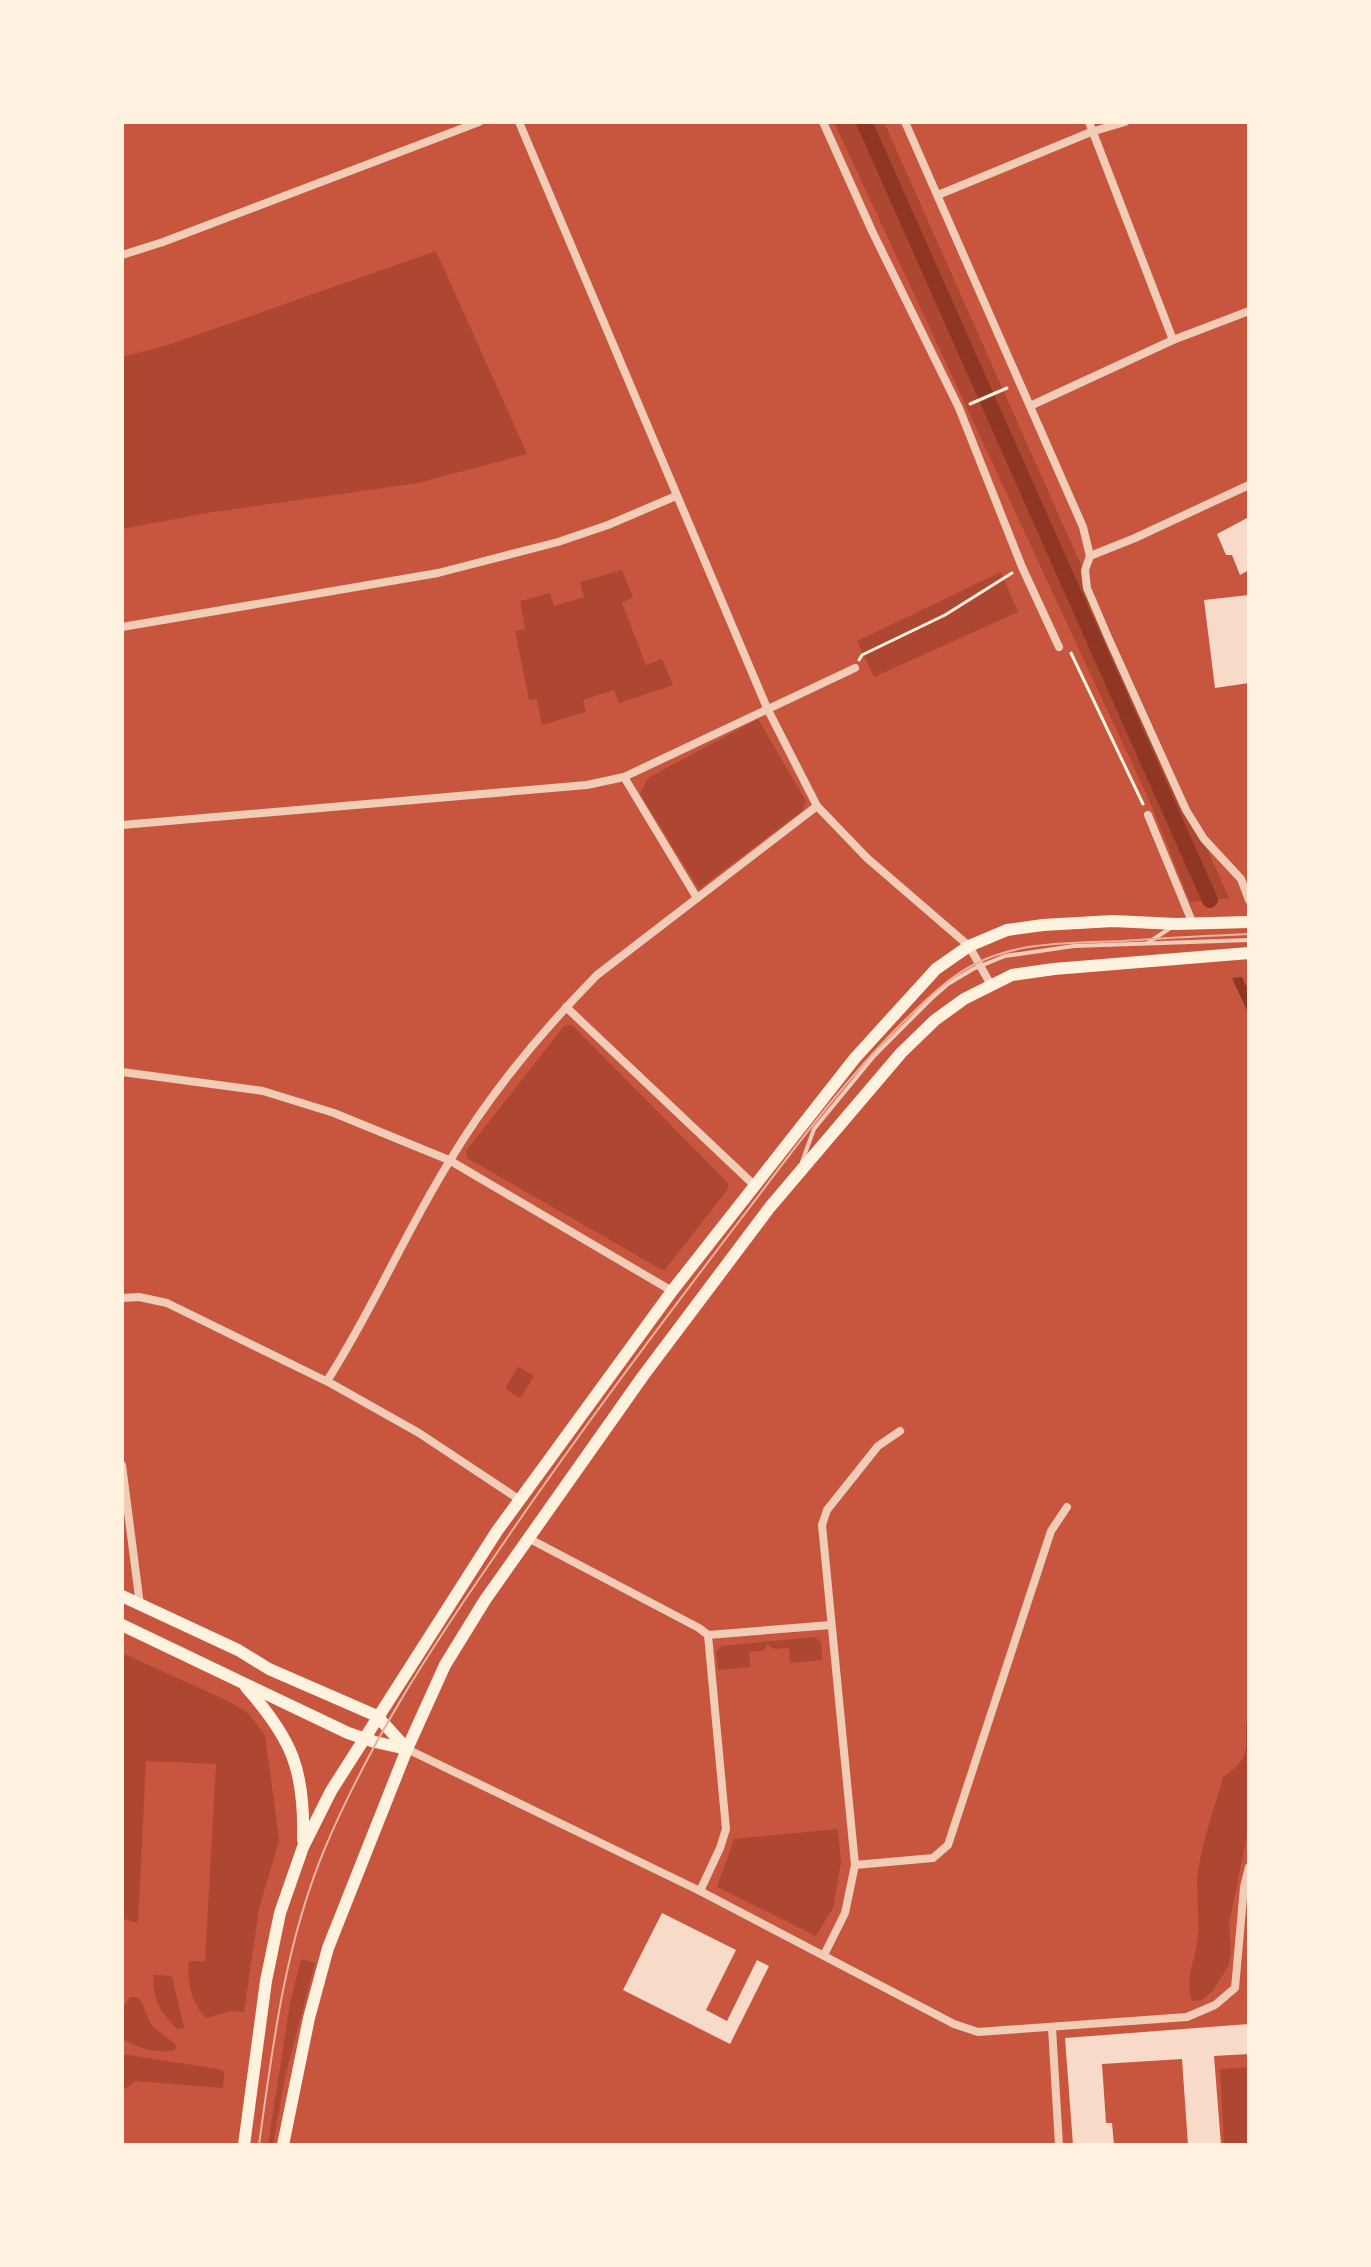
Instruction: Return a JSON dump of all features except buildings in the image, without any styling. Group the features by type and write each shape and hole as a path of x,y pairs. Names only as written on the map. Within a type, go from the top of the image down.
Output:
{"main road":[{"path":"244,2145 266,1981 280,1913 303,1847 331,1791 520,1500 672,1291 847,1068 936,969 969,946 1007,930 1113,921 1176,924 1249,922"},
{"path":"283,2145 305,2033 328,1948 407,1749 445,1665 528,1538 643,1376 799,1173 901,1053 935,1020 964,999 991,985 1012,975 1054,969 1249,953"},
{"path":"122,1596 238,1650 269,1669 377,1716 407,1749"},
{"path":"122,1625 363,1739 407,1749"},
{"path":"242,1681 271,1716 291,1750 302,1795 303,1847"}],"street":[{"path":"122,255 479,122"},
{"path":"519,122 767,708 817,806 867,858 969,946 991,985"},
{"path":"823,122 872,231 959,408 1022,567 1059,647"},
{"path":"905,122 1083,527 1090,556 1085,570 1087,588 1186,810 1204,839 1241,879 1249,900"},
{"path":"1089,122 1173,340"},
{"path":"938,195 1091,132 1125,122"},
{"path":"1030,406 1173,340 1249,311"},
{"path":"1090,556 1249,485"},
{"path":"122,627 438,573 558,542 676,496"},
{"path":"122,825 587,785 624,777 855,668"},
{"path":"624,777 697,898"},
{"path":"327,1381 449,1160 505,1078 597,975 817,806"},
{"path":"1148,815 1193,924"},
{"path":"566,1007 753,1184"},
{"path":"122,1072 263,1091 334,1113 449,1160 672,1291"},
{"path":"122,1298 139,1297 167,1303 327,1381 419,1433 520,1500"},
{"path":"824,1955 845,1913 855,1865 822,1525 827,1510 878,1446 900,1431"},
{"path":"122,1465 140,1605"},
{"path":"855,1865 933,1858 948,1845 1051,1531 1067,1507"},
{"path":"122,1537 130,1524"},
{"path":"528,1538 708,1635 831,1625"},
{"path":"700,1891 726,1829 708,1635"},
{"path":"407,1749 700,1891 967,2030 1052,2028 1187,2017 1215,2005 1235,1988 1244,1887 1249,1867"},
{"path":"1237,1971 1249,1971"},
{"path":"1052,2028 1059,2145"}],"lane":[{"path":"1146,942 1176,924"},
{"path":"799,1173 810,1136 870,1062 948,984 981,966 1005,956 1034,951 1146,942 1249,940"},
{"path":"847,1068 870,1062"}],"path":[{"path":"974,402 996,393"},
{"path":"855,668 862,655 945,615 1022,567"},
{"path":"1059,647 1071,652 1148,815"}],"shaded area":[{"path":"834,122 884,122 1229,898 1190,902 1150,802"},
{"path":"436,251 527,454 418,483 207,513 122,529 122,357 168,345"},
{"path":"622,570 633,597 622,603 646,665 662,659 673,685 619,703 614,690 583,700 586,712 542,725 537,699 529,700 515,631 525,629 520,601 550,593 554,606 584,597 580,582"},
{"path":"1001,572 1018,612 874,677 857,641"},
{"path":"758,719 806,801 802,811 699,889 640,794 648,778"},
{"path":"1242,977 1249,992 1249,1015 1232,978"},
{"path":"572,1025 728,1183 728,1189 664,1271 467,1158 466,1151 564,1026"},
{"path":"518,1367 534,1376 520,1398 505,1388"},
{"path":"815,1637 821,1642 822,1660 790,1663 789,1648 774,1649 767,1644 764,1650 749,1652 750,1667 718,1670 716,1652 721,1646"},
{"path":"122,1653 228,1701 248,1713 265,1735 279,1840 259,1909 244,2012 230,2011 207,2018 194,1999 188,1976 189,1961 205,1961 216,1764 146,1761 138,1923 122,1918"},
{"path":"1246,1723 1249,1724 1249,1825 1229,1924 1231,1952 1228,1967 1212,1992 1201,2000 1192,2001 1190,1978 1198,1934 1200,1861 1223,1777 1237,1766 1244,1754"},
{"path":"838,1829 841,1863 833,1908 816,1936 717,1887 734,1839"},
{"path":"301,1959 315,1963 285,2077 273,2145 268,2145 290,2003"},
{"path":"153,1975 172,1976 184,2028 177,2029 162,2011 156,1999"},
{"path":"130,1997 141,2001 151,2025 176,2045 175,2050 162,2052 122,2039 122,2008"},
{"path":"122,2054 218,2069 224,2072 223,2088 135,2081 122,2094"},
{"path":"1249,2067 1249,2145 1224,2145 1220,2069"}],"waterway":[{"path":"864,122 1210,900"}],"tram line":[{"path":"259,2145 282,1994 300,1921 325,1848 379,1737 444,1632 550,1476 837,1095 879,1047 935,992 953,977 990,957 1046,945 1249,934"}]}
